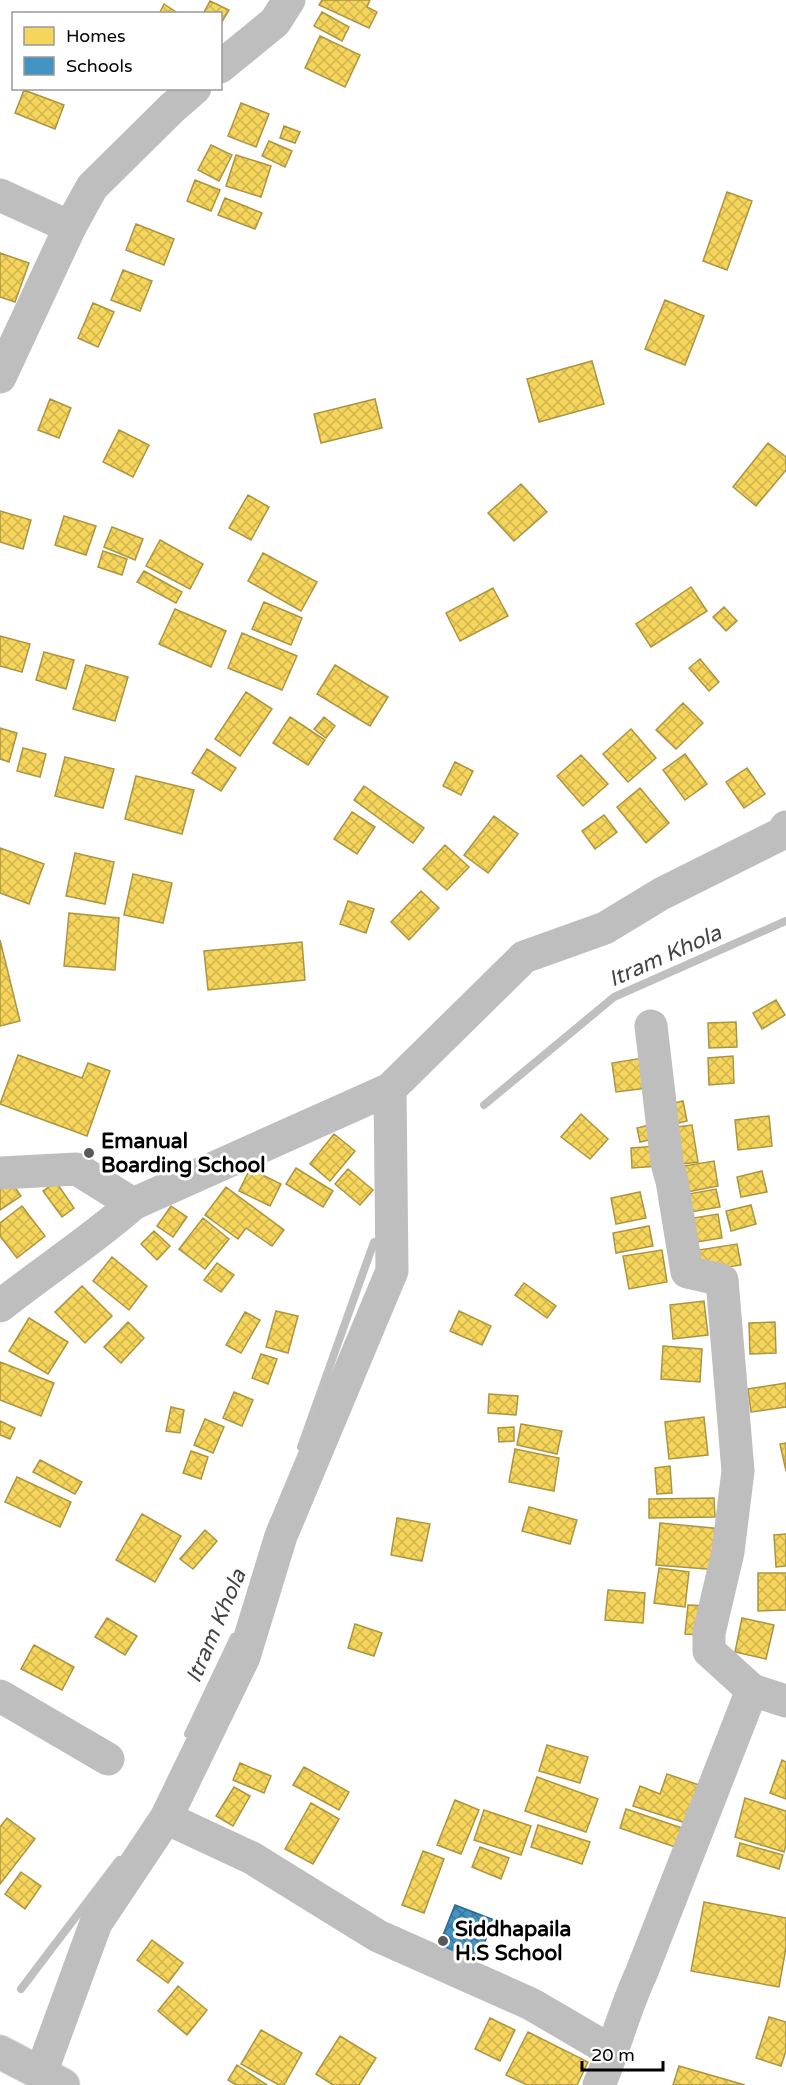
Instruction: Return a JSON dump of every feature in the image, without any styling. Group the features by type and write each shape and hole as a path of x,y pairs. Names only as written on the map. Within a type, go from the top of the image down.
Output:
{"street":[{"path":"222,65 275,22 289,0"},
{"path":"0,377 70,227 93,187 193,90"},
{"path":"0,195 70,227"},
{"path":"0,1306 109,1225 133,1204 390,1089 524,957 604,928 661,894 781,834 786,827"},
{"path":"651,1026 667,1163 687,1272 722,1280 738,1471 728,1552 709,1633 709,1651 752,1690 786,1701"},
{"path":"0,2052 52,2079 96,1923 166,1818 244,1657 281,1536 392,1271 390,1089"},
{"path":"0,1173 77,1169 133,1204"},
{"path":"599,2085 613,2052 628,2003 752,1690"},
{"path":"0,1696 108,1759"},
{"path":"166,1818 252,1858 378,1936 531,2004 613,2052"}],"building: Homes":[{"path":"322,0 370,0 367,7 377,12 369,28 319,5"},
{"path":"210,1 229,10 222,22 222,12 204,12"},
{"path":"164,4 176,12 160,12"},
{"path":"322,12 349,27 342,41 314,26"},
{"path":"320,36 360,55 345,87 305,68"},
{"path":"24,90 64,105 55,129 15,113"},
{"path":"241,103 269,114 256,147 228,136"},
{"path":"284,126 300,132 295,143 280,138"},
{"path":"269,141 292,151 285,167 262,156"},
{"path":"211,145 232,155 219,181 198,170"},
{"path":"236,155 271,166 261,197 226,186"},
{"path":"195,180 220,190 211,211 187,201"},
{"path":"727,192 752,201 727,270 703,261"},
{"path":"225,198 262,213 255,229 218,215"},
{"path":"136,224 174,239 164,265 126,250"},
{"path":"0,253 29,263 15,302 0,297"},
{"path":"123,270 152,281 140,311 111,300"},
{"path":"665,300 704,316 685,365 645,349"},
{"path":"93,303 114,312 98,347 78,338"},
{"path":"592,361 604,404 539,422 527,379"},
{"path":"50,399 71,408 59,438 38,430"},
{"path":"375,399 382,428 321,443 314,414"},
{"path":"119,430 149,445 133,477 103,462"},
{"path":"768,443 786,457 786,470 756,506 733,487"},
{"path":"521,484 547,512 514,541 488,513"},
{"path":"248,495 269,507 251,540 229,528"},
{"path":"0,511 31,520 23,549 0,542"},
{"path":"64,516 96,526 86,555 55,545"},
{"path":"112,527 143,539 135,560 104,547"},
{"path":"160,540 203,564 190,589 146,566"},
{"path":"103,551 127,559 122,575 98,567"},
{"path":"263,553 317,582 301,611 248,581"},
{"path":"144,571 182,592 176,603 137,582"},
{"path":"691,587 707,611 651,647 636,624"},
{"path":"493,588 508,616 460,641 446,613"},
{"path":"264,602 302,618 291,645 252,629"},
{"path":"724,607 737,621 726,631 713,617"},
{"path":"175,609 226,631 211,667 159,644"},
{"path":"242,633 297,656 282,690 228,668"},
{"path":"0,636 30,644 22,672 0,666"},
{"path":"44,652 74,660 66,689 36,680"},
{"path":"700,659 719,682 709,691 689,668"},
{"path":"86,665 128,677 115,721 73,709"},
{"path":"335,665 388,697 370,726 317,694"},
{"path":"246,692 272,709 240,756 215,739"},
{"path":"683,703 703,723 676,749 656,730"},
{"path":"290,717 325,740 308,765 273,743"},
{"path":"324,717 335,726 326,738 314,729"},
{"path":"0,728 17,733 9,762 0,759"},
{"path":"631,729 656,758 628,782 603,754"},
{"path":"23,748 46,754 40,777 17,771"},
{"path":"207,749 236,768 221,791 192,773"},
{"path":"685,754 707,784 685,800 663,770"},
{"path":"581,755 608,784 583,806 557,776"},
{"path":"65,757 114,769 103,808 55,796"},
{"path":"455,762 473,771 461,795 443,786"},
{"path":"747,768 765,794 744,808 726,782"},
{"path":"136,776 194,790 182,834 125,819"},
{"path":"364,786 424,828 413,843 354,800"},
{"path":"640,788 669,823 646,843 617,807"},
{"path":"352,812 375,827 357,854 334,839"},
{"path":"604,815 617,832 595,849 582,831"},
{"path":"494,816 518,834 488,873 464,855"},
{"path":"445,845 469,867 447,890 423,869"},
{"path":"0,848 44,864 29,904 0,893"},
{"path":"75,853 114,862 105,904 66,896"},
{"path":"133,874 172,883 163,923 124,915"},
{"path":"421,891 439,908 409,940 391,922"},
{"path":"348,901 374,909 366,933 340,924"},
{"path":"69,913 119,918 115,970 64,966"},
{"path":"0,940 20,1021 0,1026"},
{"path":"302,942 305,980 208,990 204,951"},
{"path":"776,1000 785,1015 762,1029 753,1013"},
{"path":"736,1022 737,1047 709,1048 708,1023"},
{"path":"18,1055 82,1078 88,1063 110,1071 87,1136 0,1104"},
{"path":"733,1056 734,1083 709,1085 708,1058"},
{"path":"643,1058 647,1088 616,1092 612,1063"},
{"path":"683,1101 687,1121 670,1125 666,1105"},
{"path":"581,1114 608,1139 590,1159 561,1137"},
{"path":"769,1116 772,1146 738,1150 735,1120"},
{"path":"654,1124 658,1138 640,1142 637,1128"},
{"path":"692,1125 698,1162 674,1165 669,1128"},
{"path":"334,1134 355,1151 330,1181 310,1164"},
{"path":"658,1146 659,1166 632,1168 631,1148"},
{"path":"714,1161 718,1186 682,1193 678,1167"},
{"path":"296,1168 333,1191 323,1207 286,1184"},
{"path":"250,1169 281,1184 270,1206 239,1191"},
{"path":"348,1169 373,1190 360,1205 335,1184"},
{"path":"762,1171 767,1192 741,1197 737,1177"},
{"path":"7,1176 21,1196 0,1210 0,1181"},
{"path":"56,1182 74,1208 62,1217 43,1191"},
{"path":"226,1187 284,1230 272,1246 246,1228 238,1239 205,1215"},
{"path":"716,1189 720,1207 685,1213 683,1195"},
{"path":"640,1192 646,1218 616,1224 611,1198"},
{"path":"751,1205 756,1224 731,1231 726,1211"},
{"path":"22,1206 45,1236 17,1258 0,1236 0,1223"},
{"path":"171,1206 187,1217 173,1237 157,1226"},
{"path":"718,1214 722,1238 691,1243 687,1219"},
{"path":"203,1218 229,1239 205,1269 179,1249"},
{"path":"649,1226 653,1246 616,1253 613,1233"},
{"path":"154,1231 170,1246 157,1260 141,1244"},
{"path":"737,1244 741,1265 696,1272 692,1251"},
{"path":"662,1250 667,1282 629,1289 623,1256"},
{"path":"112,1257 147,1286 129,1310 93,1281"},
{"path":"217,1263 234,1275 221,1292 204,1280"},
{"path":"524,1283 556,1306 547,1318 515,1295"},
{"path":"82,1286 112,1316 85,1343 55,1312"},
{"path":"704,1301 708,1335 673,1339 670,1305"},
{"path":"276,1311 298,1316 288,1353 266,1347"},
{"path":"459,1311 491,1326 482,1345 450,1331"},
{"path":"245,1312 260,1320 241,1353 226,1345"},
{"path":"29,1318 68,1342 48,1374 9,1351"},
{"path":"128,1322 144,1338 121,1363 104,1347"},
{"path":"775,1322 776,1353 750,1354 749,1323"},
{"path":"663,1346 702,1349 700,1382 661,1379"},
{"path":"261,1354 277,1359 268,1384 252,1378"},
{"path":"0,1362 54,1383 41,1416 0,1400"},
{"path":"786,1383 786,1407 751,1412 748,1389"},
{"path":"234,1392 253,1400 242,1426 223,1418"},
{"path":"489,1394 518,1396 516,1415 488,1413"},
{"path":"171,1407 184,1410 180,1433 166,1431"},
{"path":"704,1417 708,1455 669,1459 665,1422"},
{"path":"205,1419 224,1427 213,1453 194,1445"},
{"path":"0,1421 15,1428 10,1439 0,1435"},
{"path":"521,1424 562,1431 557,1454 517,1445"},
{"path":"514,1427 514,1441 499,1442 498,1428"},
{"path":"786,1443 786,1471 780,1444"},
{"path":"515,1449 559,1458 554,1491 509,1482"},
{"path":"191,1451 208,1457 201,1479 183,1473"},
{"path":"40,1460 82,1482 75,1494 33,1472"},
{"path":"670,1466 672,1493 657,1494 655,1468"},
{"path":"17,1477 71,1502 60,1527 5,1502"},
{"path":"714,1498 715,1517 649,1518 649,1499"},
{"path":"529,1507 577,1520 570,1544 522,1531"},
{"path":"142,1514 181,1536 155,1582 116,1560"},
{"path":"397,1518 430,1524 422,1561 391,1555"},
{"path":"660,1523 723,1529 719,1570 656,1565"},
{"path":"205,1530 217,1541 193,1569 180,1559"},
{"path":"786,1534 786,1566 776,1567 774,1535"},
{"path":"659,1568 689,1572 685,1607 654,1603"},
{"path":"758,1573 786,1573 786,1610 758,1611"},
{"path":"608,1590 645,1593 643,1623 605,1620"},
{"path":"688,1605 707,1606 705,1635 685,1634"},
{"path":"107,1618 137,1636 125,1655 95,1637"},
{"path":"742,1618 774,1625 766,1659 735,1652"},
{"path":"355,1624 382,1633 374,1656 348,1648"},
{"path":"34,1645 74,1667 62,1690 21,1669"},
{"path":"547,1745 588,1757 580,1783 539,1771"},
{"path":"782,1760 786,1762 786,1799 770,1793"},
{"path":"240,1763 271,1776 264,1793 233,1780"},
{"path":"304,1767 349,1792 339,1810 293,1785"},
{"path":"667,1774 705,1787 692,1825 633,1806 640,1786 660,1794"},
{"path":"537,1777 598,1799 586,1832 525,1811"},
{"path":"234,1787 250,1796 233,1826 216,1816"},
{"path":"745,1798 786,1811 784,1852 735,1837"},
{"path":"455,1800 479,1810 461,1854 437,1845"},
{"path":"311,1803 339,1819 313,1864 285,1849"},
{"path":"626,1809 685,1829 678,1848 620,1828"},
{"path":"484,1810 531,1826 521,1855 474,1840"},
{"path":"7,1818 35,1839 0,1884 0,1827"},
{"path":"538,1825 590,1842 582,1864 531,1847"},
{"path":"740,1843 783,1855 779,1869 737,1856"},
{"path":"480,1847 509,1858 501,1879 472,1867"},
{"path":"423,1851 444,1859 424,1913 402,1905"},
{"path":"21,1872 41,1886 25,1909 5,1894"},
{"path":"704,1902 786,1918 786,1948 779,1987 691,1971"},
{"path":"152,1940 183,1963 168,1983 137,1960"},
{"path":"178,1986 207,2010 187,2035 158,2011"},
{"path":"769,2017 786,2022 786,2051 781,2066 756,2058"},
{"path":"490,2018 515,2030 500,2061 475,2049"},
{"path":"261,2030 302,2053 284,2085 279,2085 241,2064"},
{"path":"528,2032 588,2062 577,2085 527,2085 506,2075"},
{"path":"340,2036 376,2058 359,2085 333,2085 316,2074"},
{"path":"237,2065 267,2085 236,2085 228,2080"},
{"path":"679,2066 745,2085 673,2085"}],"building: Schools":[{"path":"455,1905 494,1920 475,1965 437,1950"}],"waterway":[{"name":"Itram Khola","path":"484,1105 614,997 786,921"},
{"name":"Itram Khola","path":"301,1447 374,1242"},
{"name":"Itram Khola","path":"188,1734 234,1637"},
{"name":"Itram Khola","path":"21,1989 119,1860"}],"place":[{"name":"Emanual Boarding School","path":"89,1153"},
{"name":"Siddhapaila H.S School","path":"443,1941"}]}
